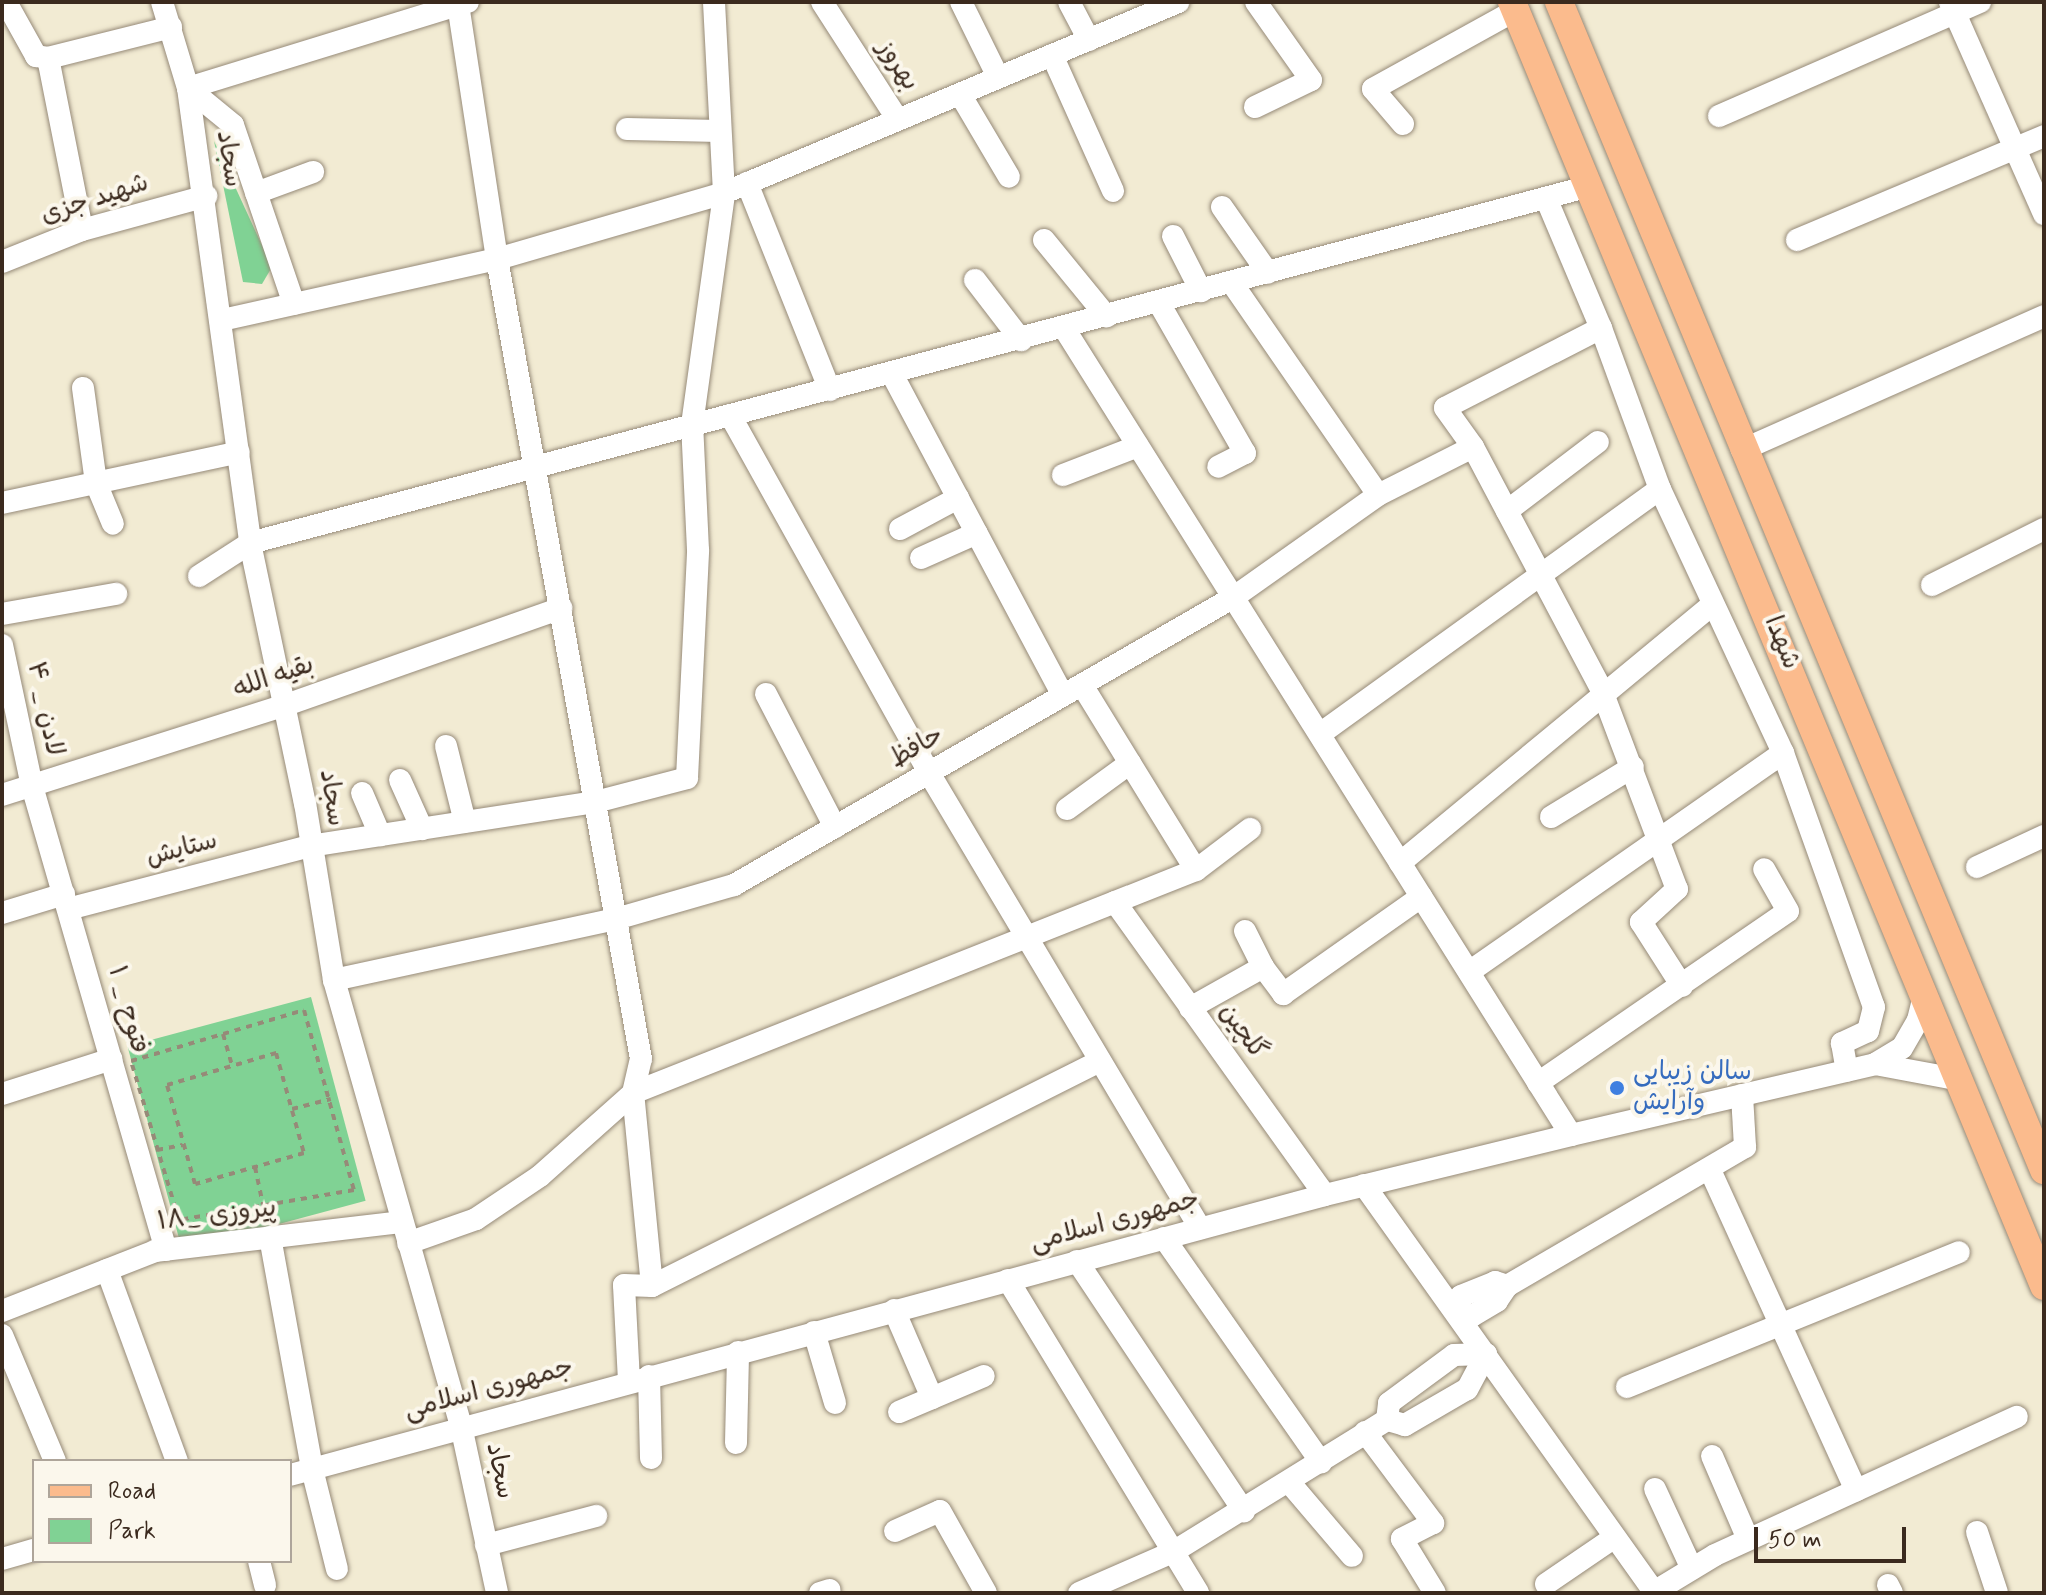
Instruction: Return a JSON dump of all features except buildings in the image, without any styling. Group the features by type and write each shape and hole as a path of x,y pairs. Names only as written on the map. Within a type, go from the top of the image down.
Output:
{"main road":[{"name":"شهدا","path":"1559,2 1742,450 2044,1170"},
{"name":"شهدا","path":"1514,6 1925,992 2044,1286"},
{"path":"1755,582 1791,566"},
{"path":"1962,1087 2006,1149 2044,1238"}],"street":[{"path":"6,2 36,56 48,58 171,27"},
{"name":"سجاد","path":"162,2 188,88 206,196 250,543 286,705 334,980 461,1426 497,1593"},
{"path":"692,425 724,193 714,2"},
{"name":"بهروز","path":"822,2 898,120"},
{"path":"961,2 998,77"},
{"path":"1069,2 1089,40"},
{"path":"1255,107 1311,80 1256,2"},
{"path":"1719,116 1952,7 1980,2"},
{"path":"222,320 497,259 724,193 1173,3"},
{"path":"188,88 463,4 497,259 641,1059 633,1093 652,1286"},
{"path":"1403,124 1373,89 1514,6"},
{"path":"1952,7 2044,214"},
{"path":"1052,55 1113,191"},
{"path":"48,58 82,230"},
{"path":"188,88 233,125 294,304"},
{"path":"960,94 1009,177"},
{"path":"627,129 720,131"},
{"path":"1797,240 2044,136"},
{"path":"256,193 313,172"},
{"path":"747,183 830,390"},
{"path":"199,576 250,543 1590,186"},
{"name":"شهید جزی","path":"2,262 82,230 206,196"},
{"path":"1546,198 1601,328 1660,489 1711,606 1783,753 1874,1007 1868,1031 1842,1043 1847,1071"},
{"path":"1222,207 1268,273"},
{"path":"1173,236 1201,291"},
{"path":"1044,240 1107,317"},
{"path":"975,280 1021,340"},
{"path":"1232,283 1378,495"},
{"path":"1159,303 1245,453 1218,467"},
{"path":"1742,450 2044,316"},
{"path":"1064,328 1571,1135"},
{"path":"1601,328 1445,408 1473,447 1602,691 1662,840 1677,889 1641,922 1682,986"},
{"path":"892,374 977,533 1073,690 1130,763 1196,870"},
{"path":"83,388 96,483 113,524"},
{"path":"730,415 929,773 1200,1228"},
{"name":"ستایش","path":"2,913 310,846 595,802 687,778 698,550 692,425"},
{"path":"1507,511 1598,442"},
{"path":"1063,475 1138,446"},
{"name":"حافظ","path":"334,980 616,919 734,885 1234,597 1378,495 1473,447"},
{"path":"2,503 239,452"},
{"path":"1320,734 1660,489"},
{"path":"900,529 958,498"},
{"path":"1932,585 2044,529"},
{"path":"921,558 977,533"},
{"path":"2,614 116,594"},
{"path":"1400,863 1602,691 1711,606"},
{"name":"بقیه الله","path":"2,795 286,705 561,608"},
{"name":"لادن _ ۴","path":"2,645 32,786"},
{"path":"766,694 835,827"},
{"path":"446,746 465,822"},
{"path":"1469,972 1783,753"},
{"path":"1067,809 1130,763"},
{"path":"1551,817 1633,767"},
{"path":"400,780 422,829"},
{"name":"فتوح _ ۱","path":"32,786 166,1250"},
{"path":"362,793 380,835"},
{"name":"پیروزی _۱۸","path":"2,1311 166,1250 270,1237 405,1233 476,1219 540,1176 633,1093 1196,870 1250,829"},
{"path":"1977,867 2044,836"},
{"path":"1538,1083 1788,911 1764,869"},
{"path":"1245,931 1263,967 1283,994 1421,897"},
{"name":"گلچین","path":"1115,902 1325,1195"},
{"path":"1190,1008 1263,967"},
{"path":"1875,1064 1902,1048 1918,1020 1925,992"},
{"path":"2,1094 112,1059"},
{"path":"651,1458 624,1285 652,1286 1100,1061"},
{"name":"جمهوری اسلامی","path":"292,1474 461,1426 1325,1195 1875,1064 1962,1087"},
{"path":"1458,1314 1472,1316 1497,1301 1507,1286 1745,1147 1742,1095"},
{"path":"1710,1170 1856,1490"},
{"path":"1364,1185 1654,1592 1748,1539 2017,1417"},
{"path":"270,1237 312,1469 337,1569"},
{"path":"1164,1238 1321,1462"},
{"path":"1627,1387 1782,1328 1959,1252"},
{"path":"1077,1261 1244,1511"},
{"path":"107,1270 176,1459"},
{"path":"1008,1280 1198,1593"},
{"path":"894,1310 932,1398"},
{"path":"814,1332 835,1403"},
{"path":"2,1335 54,1459"},
{"path":"736,1443 738,1352"},
{"path":"1387,1420 1389,1403 1454,1355 1486,1354"},
{"path":"1079,1593 1173,1552 1387,1420 1405,1425 1467,1389 1486,1354"},
{"path":"899,1412 984,1376"},
{"path":"1365,1432 1433,1523 1402,1539 1435,1593"},
{"path":"1712,1456 1748,1539"},
{"path":"1289,1482 1352,1556"},
{"path":"1655,1489 1692,1569"},
{"path":"895,1531 940,1511 986,1593"},
{"path":"486,1545 596,1516"},
{"path":"1977,1532 1997,1593"},
{"path":"1546,1584 1615,1537"},
{"path":"2,1559 32,1551"},
{"path":"260,1563 265,1585"}],"path":[{"path":"304,1010 354,1190 179,1220 131,1061 223,1034 304,1010"},
{"path":"223,1034 232,1066"},
{"path":"276,1053 304,1153 195,1184 167,1085 232,1066 276,1053"},
{"path":"292,1109 331,1099"},
{"path":"157,1150 184,1145"},
{"path":"255,1167 270,1237"}],"green space":[{"path":"214,141 272,267 262,284 243,282"},
{"path":"311,997 366,1201 182,1250 127,1046"}],"place":[{"name":"سالن زیبایی وآرایش","path":"1617,1088"}]}
